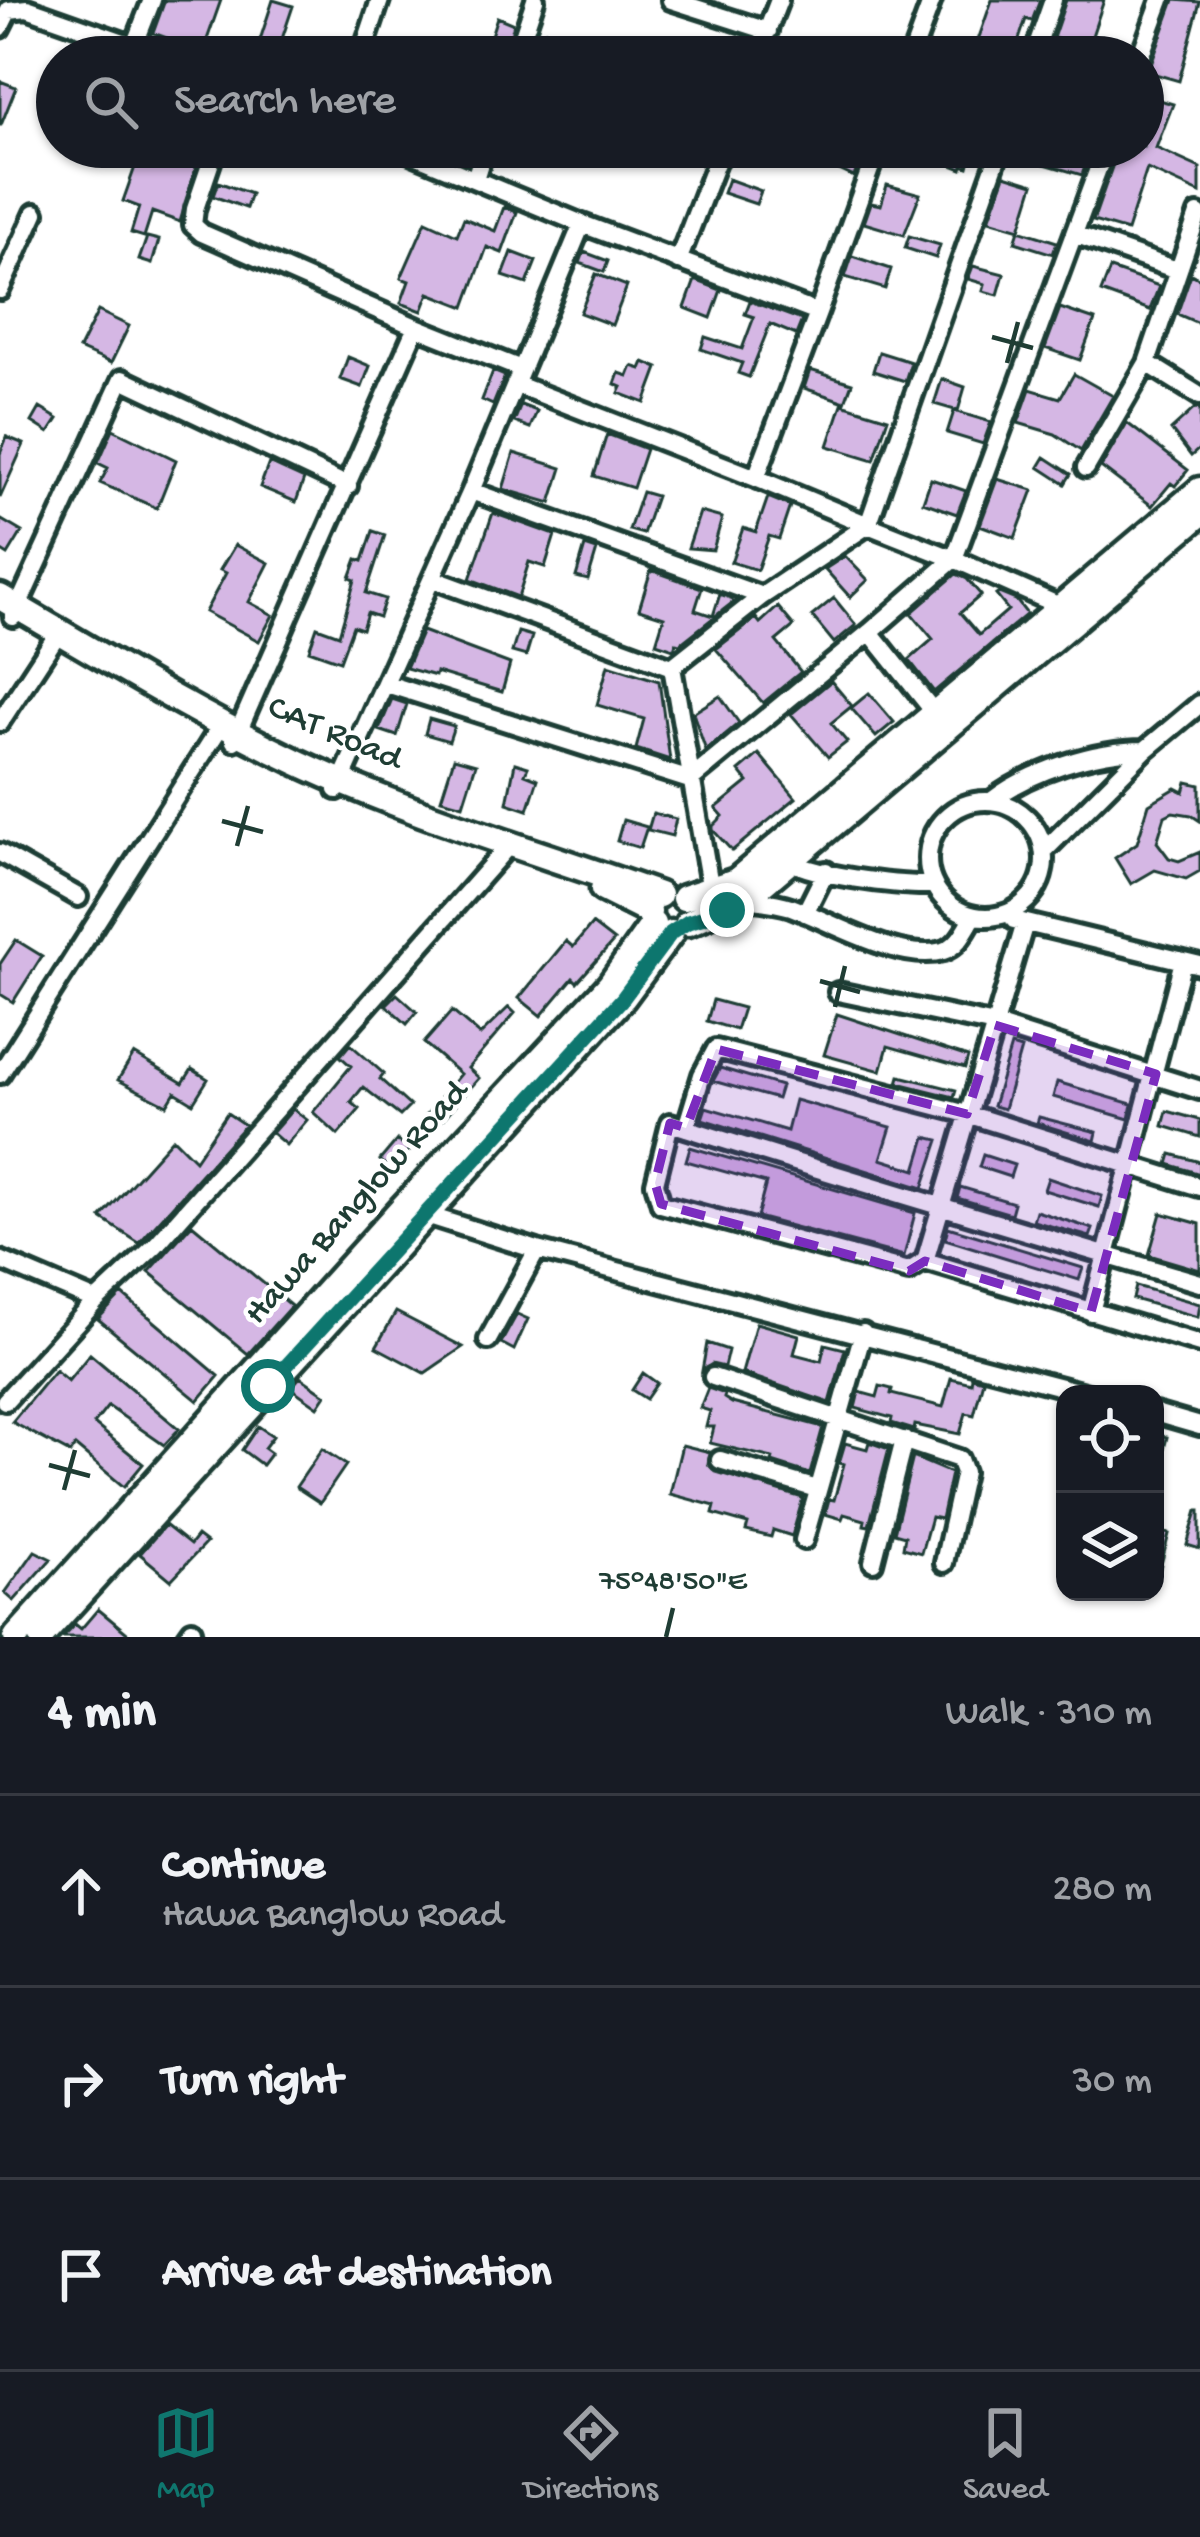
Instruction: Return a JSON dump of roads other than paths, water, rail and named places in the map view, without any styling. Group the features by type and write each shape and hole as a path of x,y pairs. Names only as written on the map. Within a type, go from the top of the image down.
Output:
{"street":[{"path":"138,36 152,0"},
{"path":"368,36 380,0"},
{"path":"523,36 535,0"},
{"path":"671,0 768,31"},
{"path":"766,36 779,0"},
{"path":"919,36 932,0"},
{"path":"1040,36 1053,0"},
{"path":"1147,36 1160,0"},
{"path":"0,28 9,10 16,7 104,36"},
{"path":"210,168 193,226 202,233 518,376 1060,606"},
{"path":"450,168 818,313"},
{"path":"475,178 478,168"},
{"path":"678,261 714,168"},
{"path":"756,478 870,168"},
{"path":"673,667 762,596 868,525 994,168"},
{"path":"690,780 954,559 1098,168"},
{"path":"0,290 35,213"},
{"path":"1086,468 1147,362 1198,214"},
{"path":"339,786 472,491 582,224"},
{"path":"1074,234 1200,267"},
{"path":"0,1074 227,733 348,486 416,327"},
{"path":"1147,362 1200,396"},
{"path":"7,608 122,379 348,486"},
{"path":"940,720 1060,606 1200,490"},
{"path":"472,491 762,596"},
{"path":"745,899 782,855 940,720 1200,514"},
{"path":"433,579 673,667"},
{"name":"CAT Road","path":"7,608 52,641 339,786 667,914"},
{"name":"CAT Road","path":"7,608 227,733"},
{"path":"870,632 940,720"},
{"path":"0,722 52,641"},
{"path":"673,667 711,891"},
{"path":"387,684 690,780"},
{"path":"1043,850 1145,750 1200,704"},
{"path":"991,802 1016,782 1120,750 1145,750"},
{"path":"1000,916 1023,904 1036,889 1043,871 1037,832 1010,806 991,802 957,808 933,834 928,868 943,899 974,916 1000,916 1192,963 1156,1074 1091,1312"},
{"path":"4,1402 96,1301 154,1246 507,848"},
{"path":"0,853 78,897"},
{"path":"667,914 782,855 826,871 901,886 933,885"},
{"path":"805,914 826,871"},
{"path":"1036,889 1046,927"},
{"path":"667,914 745,899 775,902 879,943 922,952 944,951 957,943 974,916"},
{"name":"Hawa Banglow Road","path":"16,1637 154,1498 597,1011 667,914"},
{"path":"1025,923 939,1205 925,1261 909,1271 661,1204 655,1183 670,1123 939,1205 1104,1255 1200,1283"},
{"path":"838,992 995,1025 1200,1090"},
{"path":"686,1128 716,1049 968,1114 1200,1186"},
{"path":"415,1211 537,1250 1056,1385"},
{"path":"488,1340 537,1250"},
{"path":"0,1260 96,1301"},
{"path":"925,1261 1200,1344"},
{"path":"804,1540 863,1334"},
{"path":"713,1377 959,1459 964,1472 944,1563"},
{"path":"1164,1416 1200,1426"},
{"path":"873,1562 904,1440"},
{"path":"720,1460 818,1489"},
{"name":"Hawa Banglow Road","path":"41,1637 154,1498"}]}
